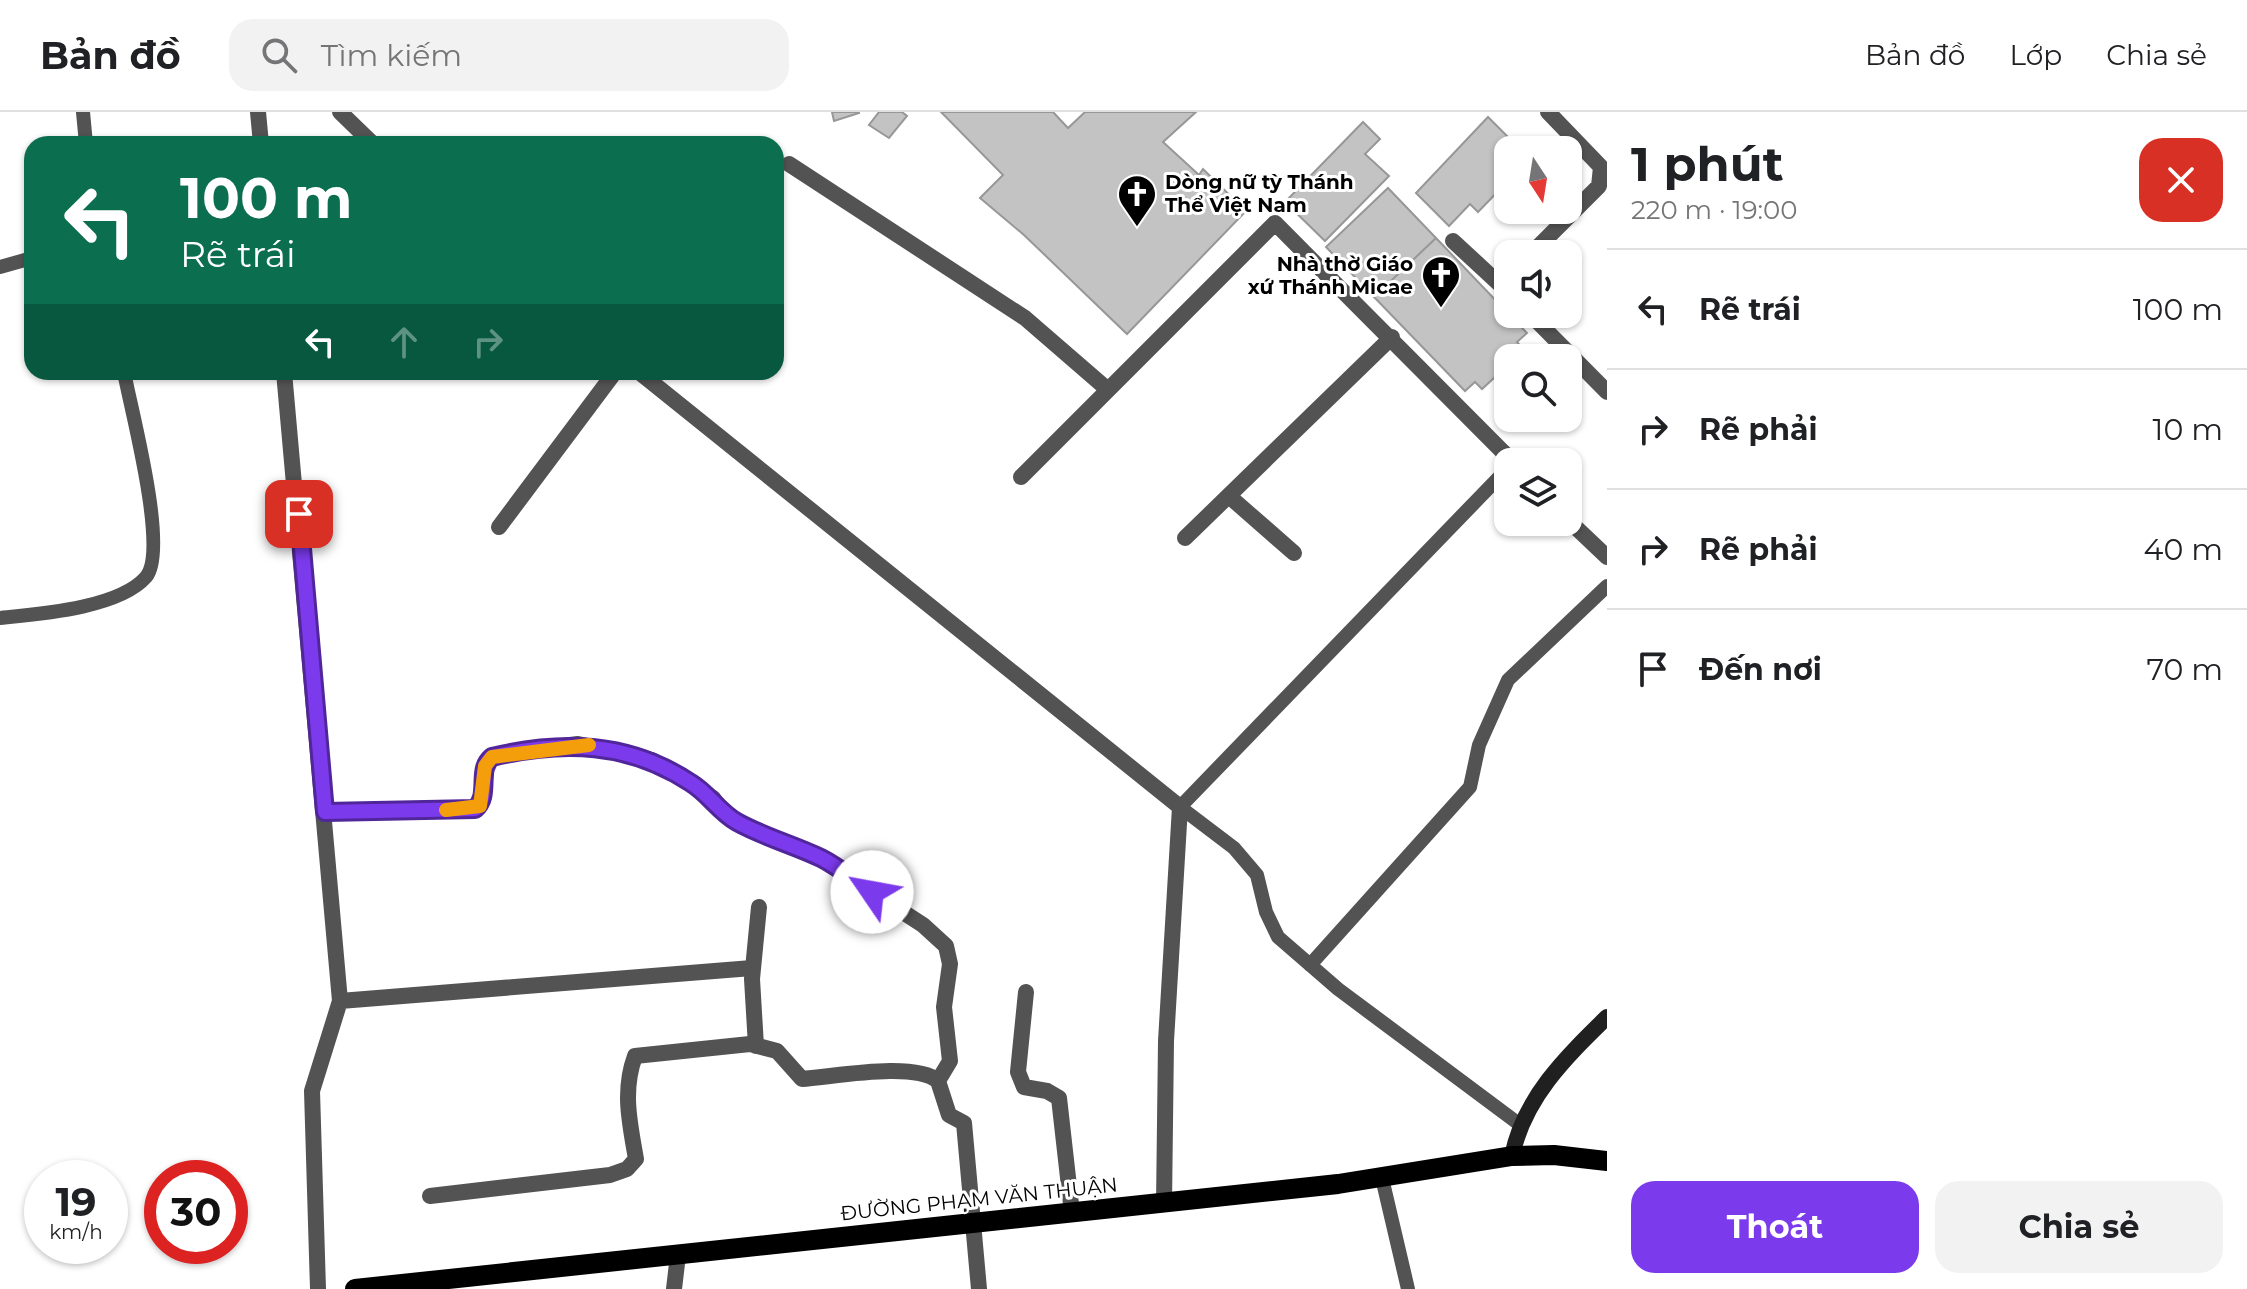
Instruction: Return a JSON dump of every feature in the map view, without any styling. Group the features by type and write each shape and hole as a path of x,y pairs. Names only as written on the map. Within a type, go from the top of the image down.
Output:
{"main road":[{"path":"1512,1156 1519,1124 1545,1084 1607,1017"},
{"name":"ĐƯỜNG PHẠM VĂN THUẬN","path":"355,1289 1164,1204 1382,1178 1512,1156 1554,1155 1607,1161"}],"street":[{"path":"258,112 260,136"},
{"path":"340,112 365,136"},
{"path":"1545,240 1599,186 1601,167 1548,112"},
{"path":"789,164 1025,318 1107,389"},
{"path":"1021,477 1275,223 1499,448"},
{"path":"1453,241 1494,275"},
{"path":"1544,328 1607,392"},
{"path":"1185,538 1230,497 1264,457 1392,337"},
{"path":"285,380 340,1001 312,1091 318,1289"},
{"path":"499,527 609,380"},
{"path":"649,380 1180,807 1166,1041 1164,1204"},
{"path":"1230,497 1294,553"},
{"path":"1582,533 1607,557"},
{"path":"325,812 475,809 483,800 487,761 507,753 578,744 652,760 713,798 724,813 738,823 821,859 923,925 946,946 950,964 944,1007 950,1061 938,1081 949,1115 964,1123 979,1289"},
{"path":"756,1046 752,968 759,907"},
{"path":"340,1001 752,968"},
{"path":"1026,992 1018,1072 1024,1087 1047,1091 1059,1098 1072,1213"},
{"path":"430,1196 610,1175 627,1169 636,1159 627,1106 628,1076 635,1056 756,1046 777,1051 802,1079 861,1073 920,1074 938,1081"},
{"path":"674,1289 678,1255"}],"lane":[{"path":"83,112 85,136"},
{"path":"0,267 24,260"},
{"path":"0,618 51,613 126,593 148,575 156,551 153,518 126,380"},
{"path":"1494,482 1180,807 1234,848 1257,875 1266,912 1278,937 1310,965 1519,1124"},
{"path":"1310,965 1470,787 1479,745 1508,680 1607,586"},
{"path":"1382,1178 1408,1289"}],"building":[{"path":"832,112 859,112 859,113 834,121"},
{"path":"879,112 902,112 907,116 889,138 869,125"},
{"path":"941,112 1053,112 1068,128 1085,112 1196,112 1163,142 1199,175 1203,169 1246,211 1127,334 1024,235 980,198 1003,175"},
{"path":"1488,117 1507,136 1494,136 1494,195 1478,212 1470,204 1449,226 1416,193"},
{"path":"1363,122 1380,139 1365,154 1389,176 1325,241 1285,202"},
{"path":"1388,188 1436,238 1374,297 1326,247"},
{"path":"1436,238 1494,299 1494,328 1522,328 1527,333 1517,342 1519,344 1494,344 1494,378 1482,389 1475,382 1465,391 1374,297"}],"slow traffic":[{"path":"446,810 480,806 485,766 492,757 589,745"}],"place":[{"name":"Dòng nữ tỳ Thánh Thể Việt Nam","path":"1137,228"},
{"name":"Nhà thờ Giáo xứ Thánh Micae","path":"1441,309"}],"route":[{"path":"299,514 325,812 475,809 483,800 485,766 492,757 578,744 594,746 652,760 713,798 724,813 738,823 821,859 872,892"}]}
